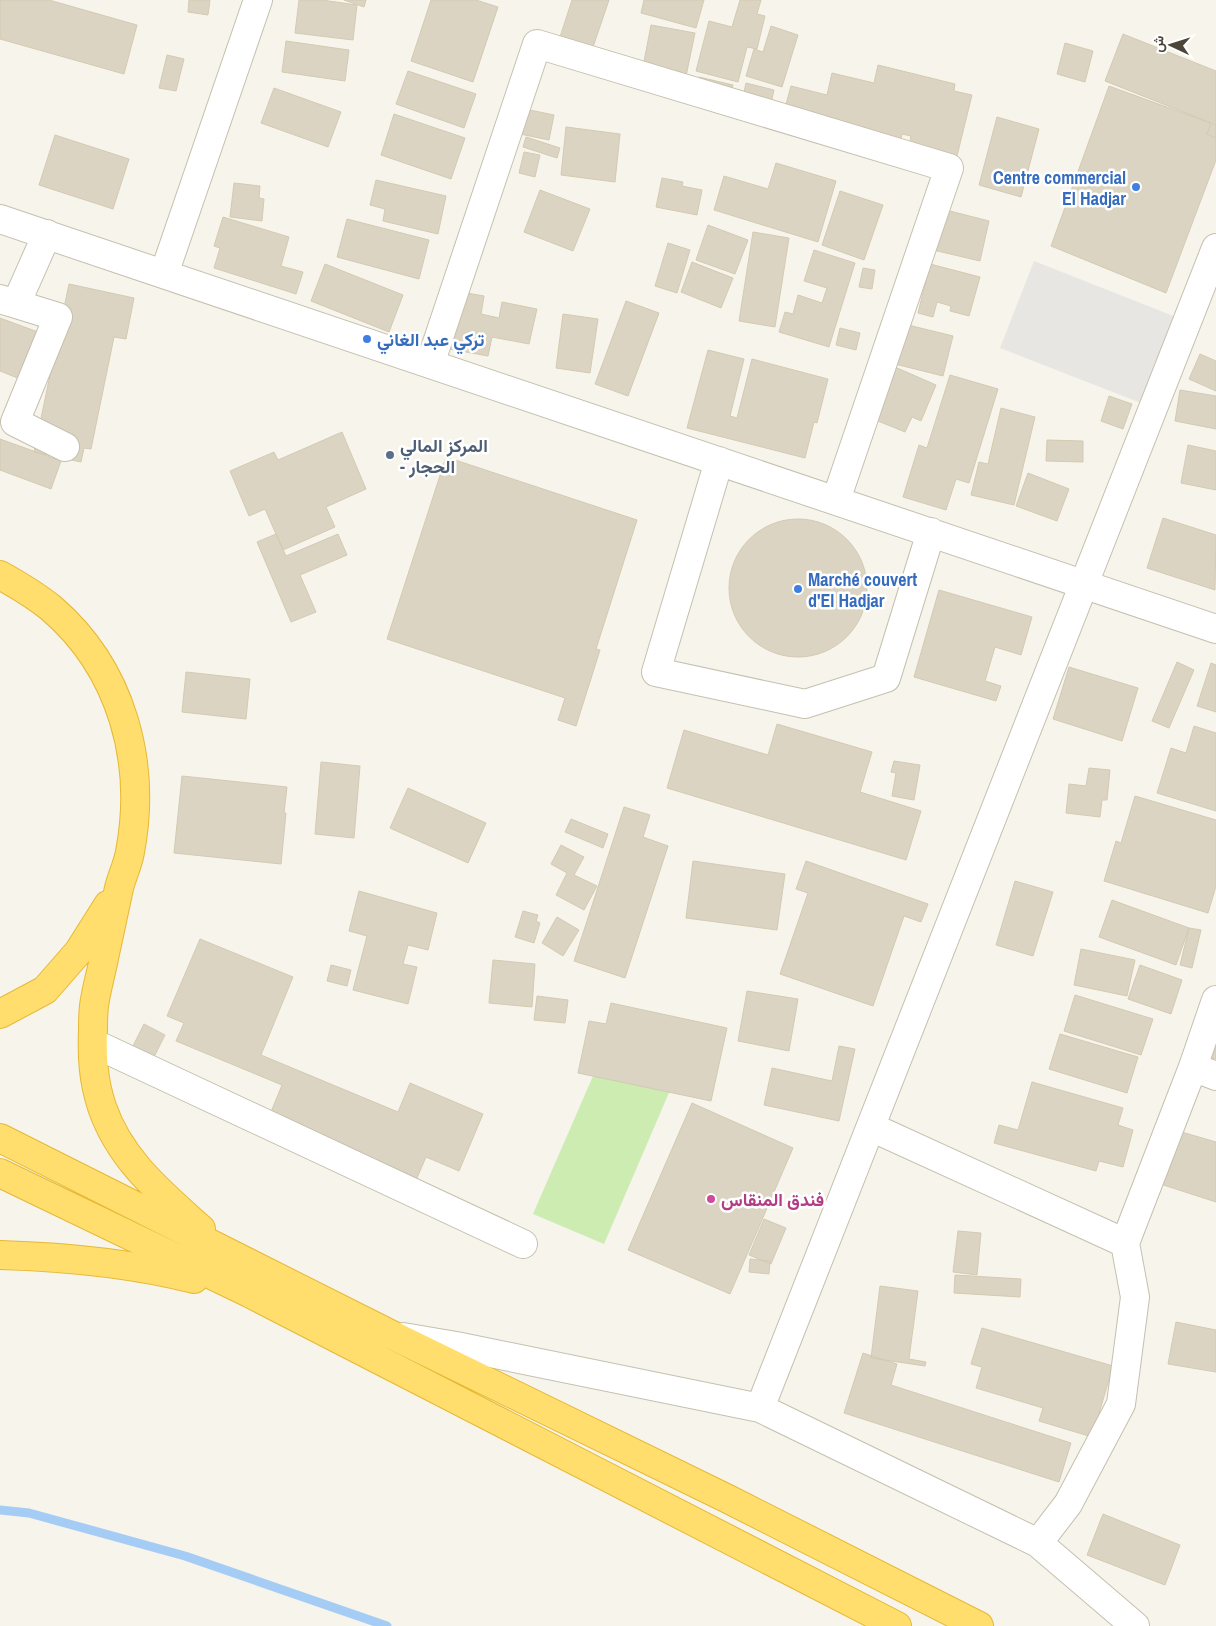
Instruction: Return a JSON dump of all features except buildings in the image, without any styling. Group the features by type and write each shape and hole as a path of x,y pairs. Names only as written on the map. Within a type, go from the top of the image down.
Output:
{"highway":[{"path":"0,575 24,589 51,609 75,633 95,660 112,689 125,720 133,753 135,821 130,854 120,886 94,1008 92,1065 103,1109 125,1154 146,1179 228,1253"},
{"path":"0,1014 45,990 79,951 120,886"},
{"path":"0,1138 392,1335 726,1498 979,1626"},
{"path":"0,1173 249,1294 897,1626"},
{"path":"0,1255 68,1259 164,1272 249,1294"}],"street":[{"path":"164,274 258,0"},
{"path":"430,364 537,44 949,168 836,500"},
{"path":"0,219 1216,629"},
{"path":"47,234 8,302 58,317 15,422 65,446"},
{"path":"760,1408 1216,248"},
{"path":"719,461 656,672 805,704 886,678 931,532"},
{"path":"1038,1543 1068,1504 1121,1404 1135,1297 1125,1243 1204,1072 1216,1000"},
{"path":"92,1043 523,1244"},
{"path":"871,1127 1125,1243"},
{"path":"392,1335 466,1348 760,1408 1038,1543 1135,1626"}],"green space":[{"path":"610,1037 680,1067 604,1244 533,1214"}],"shaded area":[{"path":"1034,261 1176,317 1141,403 1000,348"}],"waterway":[{"path":"0,1510 29,1513 185,1556 387,1626"}],"place":[{"name":"Centre commercial El Hadjar","path":"1136,187"},
{"name":"تركي عبد الغاني","path":"367,339"},
{"name":"المركز المالي - الحجار","path":"390,455"},
{"name":"Marché couvert d'El Hadjar","path":"798,589"},
{"name":"فندق المنقاس","path":"711,1199"}]}
